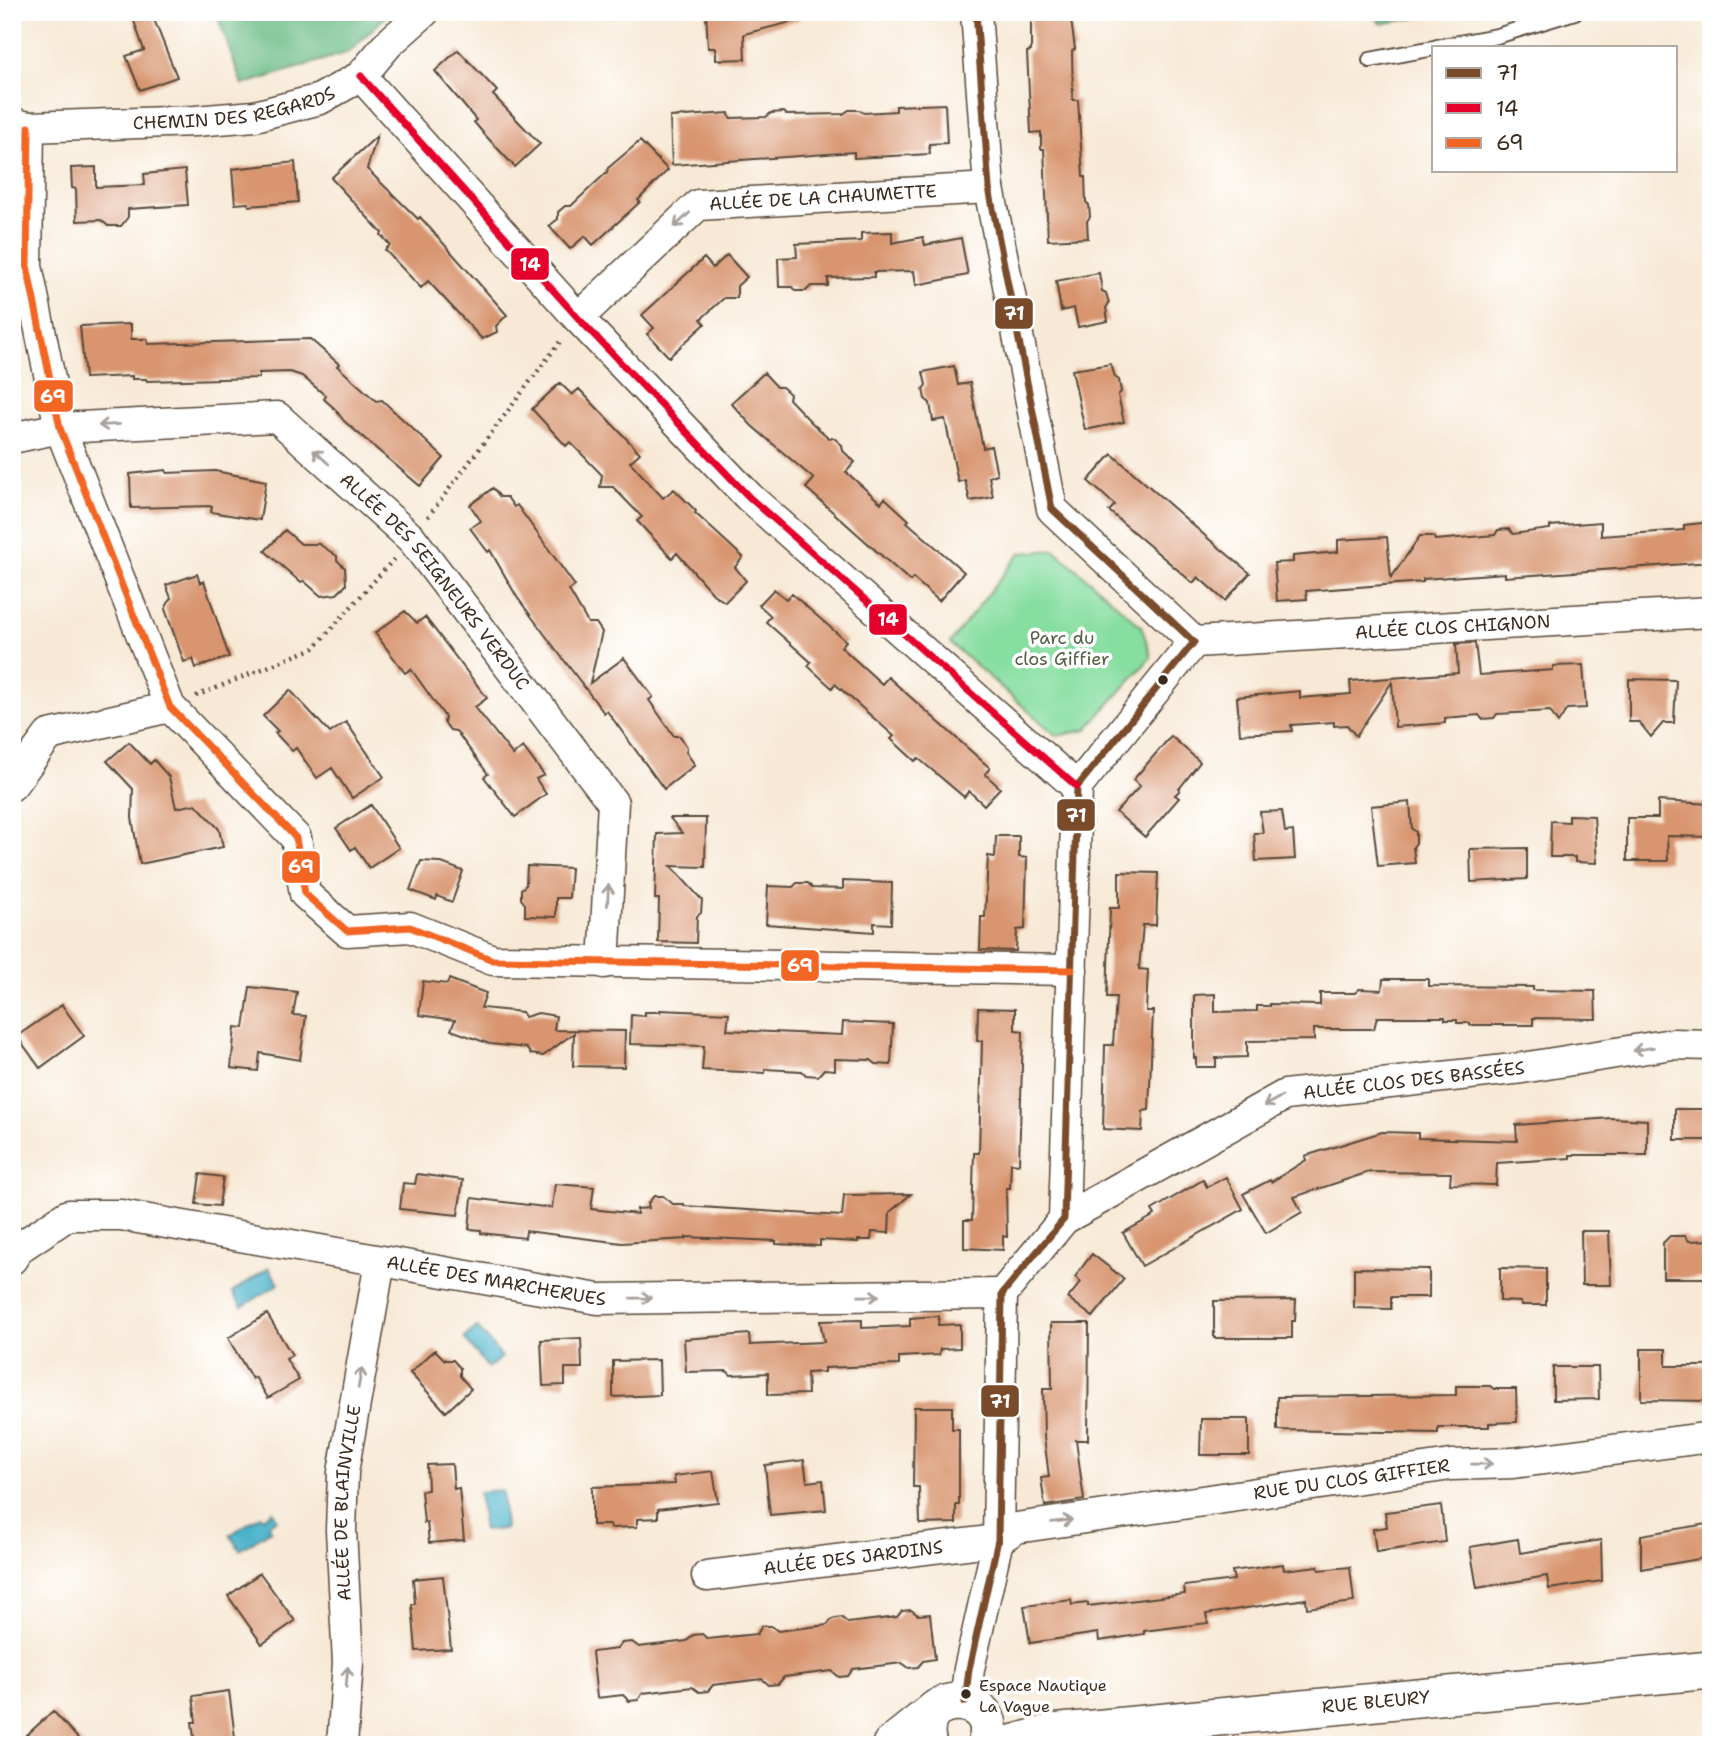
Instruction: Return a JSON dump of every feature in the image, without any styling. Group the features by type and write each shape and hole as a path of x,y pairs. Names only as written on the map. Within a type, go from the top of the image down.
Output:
{"street":[{"name":"CHEMIN DES REGARDS","path":"21,125 195,121 255,116 320,99 361,76 388,44 424,12"},
{"path":"968,1718 969,1669 998,1540 1002,1294 1064,1219 1077,787 1194,642 1052,509 989,188 976,12"},
{"path":"361,76 578,318 749,497 1077,787"},
{"path":"21,125 20,267 60,428 170,707 296,838 305,894 347,931 410,927 493,960 1072,970"},
{"name":"ALLÉE DE LA CHAUMETTE","path":"578,318 698,205 989,188"},
{"name":"ALLÉE DES SEIGNEURS VERDUC","path":"12,438 60,428 277,417 412,539 613,803 604,963"},
{"name":"ALLÉE CLOS CHIGNON","path":"1194,642 1711,612"},
{"path":"12,785 49,735 170,707"},
{"name":"ALLÉE CLOS DES BASSÉES","path":"1064,1219 1285,1095 1522,1068 1672,1044 1711,1045"},
{"name":"ALLÉE DES MARCHERUES","path":"12,1259 19,1248 68,1215 121,1215 598,1299 1002,1294"},
{"name":"ALLÉE DE BLAINVILLE","path":"342,1745 348,1663 341,1501 343,1472 380,1262"},
{"name":"RUE DU CLOS GIFFIER","path":"998,1540 1016,1528 1451,1465 1513,1463 1711,1437"},
{"name":"ALLÉE DES JARDINS","path":"707,1576 998,1540"},
{"name":"RUE BLEURY","path":"968,1718 1007,1727 1024,1740 1711,1671"},
{"path":"891,1745 968,1718"},
{"path":"928,1745 926,1725 968,1718"}],"lane":[{"path":"1446,46 1497,36 1575,12"},
{"path":"1370,60 1432,49"}],"green space":[{"path":"216,12 390,12 349,52 242,85"},
{"path":"1370,12 1450,12 1381,24"},
{"name":"Parc du clos Giffier","path":"1055,550 1142,627 1151,657 1086,730 1057,736 950,643 1020,553"}],"water":[{"path":"269,1268 279,1284 242,1307 232,1292"},
{"path":"477,1327 502,1357 488,1368 464,1338"},
{"path":"502,1490 505,1529 483,1531 479,1492"},
{"path":"273,1511 277,1519 268,1525 271,1530 240,1550 230,1535 261,1515 263,1518"}],"building":[{"path":"131,12 151,12 177,77 140,90 126,56 144,50"},
{"path":"706,12 798,12 799,20 744,34 745,59 716,60 716,48 708,48"},
{"path":"1031,12 1070,12 1075,49 1072,51 1073,100 1078,100 1083,177 1090,217 1087,221 1088,238 1048,240 1044,149 1041,149 1041,132 1031,133 1027,52 1031,51"},
{"path":"458,50 497,91 493,95 540,144 515,167 474,122 476,120 435,71"},
{"path":"945,104 947,143 929,144 930,154 854,158 854,152 672,165 670,117 729,113 730,118 766,117 771,113 784,112 787,115 843,114 849,110 864,113 896,111 896,106"},
{"path":"377,136 367,169 418,219 420,217 507,315 496,326 497,332 482,339 428,281 421,288 385,250 390,245 382,233 331,178"},
{"path":"640,141 668,170 638,200 640,202 593,245 585,236 570,249 549,226 558,219 558,212 565,206 571,206 608,168"},
{"path":"295,162 298,202 249,206 248,203 235,204 232,169"},
{"path":"96,167 96,187 145,185 144,174 185,170 188,205 128,209 128,217 121,226 108,226 101,220 77,221 76,189 72,188 71,168"},
{"path":"892,232 892,243 923,237 925,245 961,238 968,275 916,285 914,271 874,272 874,277 828,278 828,286 811,286 806,291 779,287 778,258 797,257 796,244 861,241 861,233"},
{"path":"727,255 747,277 737,286 737,298 724,298 701,319 705,324 669,357 647,334 654,328 642,315 704,258 713,268"},
{"path":"1099,273 1102,291 1106,293 1109,303 1106,308 1108,321 1078,327 1074,308 1061,311 1056,281"},
{"path":"131,324 131,339 147,339 148,344 310,339 376,401 382,400 444,458 420,486 344,421 324,399 326,396 302,376 290,372 259,373 259,378 147,381 132,379 132,376 85,378 80,326"},
{"path":"1111,364 1115,377 1119,380 1121,392 1118,395 1124,422 1085,430 1072,370"},
{"path":"954,366 958,385 970,383 983,448 991,446 997,474 989,477 993,497 970,501 965,480 958,482 945,419 933,421 930,403 925,399 923,372"},
{"path":"764,373 777,387 782,387 790,394 789,399 812,423 842,445 843,451 855,462 846,472 881,503 885,498 909,520 907,522 964,572 939,601 913,578 910,581 806,488 814,479 752,426 731,403"},
{"path":"560,383 572,395 579,389 640,453 630,462 663,498 674,489 695,513 743,557 735,567 746,581 725,602 713,594 677,553 672,558 637,521 642,517 613,487 600,487 602,475 570,442 566,446 532,409"},
{"path":"1112,454 1250,573 1225,601 1198,577 1193,583 1109,511 1115,505 1088,481"},
{"path":"166,470 167,473 215,471 266,481 260,520 211,512 212,506 131,508 130,474"},
{"path":"493,488 500,497 507,497 514,507 517,505 575,586 569,590 588,623 596,623 602,632 590,683 624,658 653,697 649,700 674,736 680,736 687,747 686,752 695,765 664,789 607,711 604,713 545,635 517,597 490,550 488,552 470,528 481,521 470,505"},
{"path":"1601,522 1601,536 1684,530 1684,525 1711,522 1711,562 1505,577 1505,573 1423,579 1423,582 1306,591 1307,599 1277,601 1274,563 1293,562 1293,556 1338,552 1338,540 1387,537 1391,578 1420,536 1433,536 1435,540 1495,535 1498,530 1509,529 1513,534 1550,529 1550,526"},
{"path":"285,530 301,544 319,544 337,556 337,560 345,568 346,585 337,594 321,596 304,581 300,582 265,551"},
{"path":"197,574 200,583 204,581 229,657 196,668 193,659 184,662 165,609 171,598 166,585"},
{"path":"774,589 786,599 792,594 846,641 841,647 882,684 888,677 990,768 985,774 1000,788 984,805 969,791 964,797 918,758 915,761 891,739 894,736 835,684 832,688 808,666 811,662 766,622 771,616 759,605"},
{"path":"405,611 417,623 425,617 487,698 475,707 513,755 523,747 544,775 536,779 546,794 515,817 484,777 488,774 456,731 450,730 444,722 445,717 411,669 405,673 375,633"},
{"path":"1475,643 1479,675 1553,670 1553,666 1583,665 1586,708 1567,709 1558,723 1550,711 1497,714 1494,718 1482,719 1479,715 1445,718 1445,723 1395,727 1392,682 1356,736 1347,725 1334,726 1334,722 1291,725 1292,731 1240,734 1237,697 1300,691 1300,698 1351,694 1350,681 1458,673 1456,644"},
{"path":"1629,679 1676,680 1674,723 1663,723 1651,737 1639,722 1629,722"},
{"path":"290,690 330,733 346,722 384,777 352,798 332,768 317,778 296,748 292,751 263,716"},
{"path":"1171,736 1200,762 1175,795 1179,798 1145,837 1116,812 1140,786 1133,780"},
{"path":"129,742 150,764 154,760 169,777 176,808 196,804 219,829 223,847 140,864 132,818 133,789 107,761"},
{"path":"1658,801 1711,804 1711,837 1667,836 1668,861 1627,861 1627,818 1658,818"},
{"path":"1410,802 1412,829 1416,832 1416,843 1413,847 1415,863 1378,866 1371,806"},
{"path":"371,805 399,848 369,868 355,847 351,850 336,828"},
{"path":"1282,811 1285,832 1293,831 1295,859 1256,861 1254,833 1263,833 1260,812"},
{"path":"1569,815 1594,816 1597,863 1575,862 1575,857 1550,857 1551,821 1569,822"},
{"path":"670,818 706,818 705,867 671,866 702,900 701,913 697,916 696,943 658,942 659,899 655,899 657,834 682,833"},
{"path":"996,836 1019,836 1019,857 1027,858 1025,929 1017,930 1016,951 980,950 981,917 985,917 988,856 995,857"},
{"path":"1527,848 1527,879 1471,882 1470,849"},
{"path":"421,861 439,862 463,871 452,902 437,896 436,900 410,890"},
{"path":"527,866 571,868 569,898 556,898 556,917 525,916 521,889 526,885"},
{"path":"1119,872 1158,873 1156,925 1143,925 1139,969 1148,970 1146,1011 1153,1011 1149,1110 1143,1111 1142,1131 1103,1129 1105,1045 1113,1045 1116,997 1107,997 1110,908 1119,908"},
{"path":"843,881 892,883 891,924 874,923 874,932 766,924 768,886 793,887 797,883 808,883 812,888 843,889"},
{"path":"449,979 486,993 481,1008 522,1012 525,1017 538,1013 556,1016 554,1030 625,1031 624,1067 573,1066 574,1033 543,1056 531,1054 526,1048 490,1044 451,1030 455,1020 419,1015 423,981 447,984"},
{"path":"1383,979 1428,979 1428,986 1533,987 1533,990 1595,991 1596,1019 1533,1018 1533,1025 1470,1025 1457,1023 1457,1020 1445,1020 1445,1017 1377,1017 1374,1029 1314,1029 1314,1040 1247,1041 1247,1057 1216,1058 1216,1067 1196,1067 1194,995 1215,994 1215,1012 1257,1011 1257,1006 1270,1004 1320,1005 1320,993 1355,993 1359,989 1382,990"},
{"path":"250,987 297,992 293,1015 306,1016 300,1060 260,1053 258,1071 231,1068 235,1027 244,1028"},
{"path":"62,1005 84,1036 40,1068 17,1036"},
{"path":"978,1008 1015,1009 1015,1030 1023,1031 1019,1164 1011,1163 1010,1188 1006,1188 1007,1237 1003,1236 1003,1250 964,1248 964,1220 972,1220 974,1153 979,1153 982,1041 977,1041"},
{"path":"660,1010 729,1013 727,1030 842,1035 843,1022 893,1024 891,1065 876,1064 871,1060 835,1059 835,1070 824,1069 818,1076 806,1075 802,1071 765,1069 765,1073 702,1070 704,1046 630,1044 631,1015 645,1016 645,1012"},
{"path":"1675,1109 1711,1109 1711,1140 1675,1140"},
{"path":"1612,1118 1647,1120 1647,1155 1570,1155 1570,1158 1497,1163 1496,1185 1450,1184 1451,1173 1369,1172 1294,1197 1302,1212 1266,1233 1243,1194 1270,1180 1271,1182 1306,1160 1305,1156 1382,1132 1418,1133 1418,1138 1517,1141 1516,1125"},
{"path":"200,1174 223,1177 219,1206 196,1204"},
{"path":"417,1174 463,1180 458,1215 400,1209 403,1183 415,1184"},
{"path":"1226,1177 1243,1209 1142,1266 1123,1233 1155,1215 1152,1210 1203,1180 1207,1187"},
{"path":"555,1184 594,1187 591,1209 637,1214 637,1209 649,1208 648,1203 654,1196 663,1196 673,1204 684,1206 842,1216 844,1195 911,1194 890,1212 889,1233 872,1232 871,1240 858,1242 820,1240 820,1246 686,1237 622,1243 526,1231 525,1238 469,1229 472,1198 552,1208"},
{"path":"1581,1231 1609,1231 1611,1285 1582,1285"},
{"path":"1670,1236 1685,1236 1689,1241 1711,1240 1711,1278 1663,1278 1663,1243"},
{"path":"1092,1254 1124,1279 1093,1317 1068,1298 1081,1282 1075,1277"},
{"path":"1354,1268 1429,1269 1429,1297 1391,1297 1391,1309 1354,1308"},
{"path":"1500,1268 1546,1269 1546,1305 1521,1305 1521,1302 1500,1301"},
{"path":"1296,1300 1292,1338 1214,1338 1214,1301"},
{"path":"267,1314 292,1355 286,1359 299,1380 268,1398 255,1377 252,1379 228,1338"},
{"path":"939,1316 938,1325 960,1324 960,1348 940,1349 939,1355 899,1357 899,1365 824,1368 824,1372 807,1373 808,1394 768,1395 768,1373 731,1375 727,1371 686,1372 684,1339 749,1334 750,1345 824,1342 820,1321 862,1320 862,1328 910,1326 910,1318"},
{"path":"1051,1323 1089,1323 1088,1440 1076,1440 1084,1500 1045,1506 1041,1478 1049,1477 1044,1437 1043,1389 1052,1389"},
{"path":"581,1338 582,1368 565,1368 565,1385 543,1386 541,1340"},
{"path":"1641,1349 1666,1349 1666,1366 1711,1366 1711,1401 1641,1400"},
{"path":"435,1350 445,1360 453,1360 460,1368 460,1376 471,1389 446,1412 410,1373"},
{"path":"659,1360 660,1395 613,1397 613,1361"},
{"path":"1553,1367 1598,1367 1599,1399 1553,1400"},
{"path":"1456,1386 1516,1389 1517,1422 1489,1423 1489,1427 1438,1427 1438,1433 1277,1430 1277,1397 1456,1395"},
{"path":"914,1407 952,1407 952,1429 959,1429 959,1505 956,1505 956,1523 920,1524 919,1487 913,1487"},
{"path":"1201,1419 1249,1419 1249,1455 1200,1455"},
{"path":"804,1460 807,1482 823,1480 826,1510 770,1515 765,1465"},
{"path":"452,1464 454,1489 459,1488 464,1540 429,1543 421,1491 428,1490 427,1465"},
{"path":"713,1471 718,1502 658,1509 658,1518 637,1519 637,1527 611,1528 610,1525 592,1525 592,1487 675,1484 674,1476"},
{"path":"1441,1505 1445,1542 1376,1552 1373,1529 1387,1527 1385,1512"},
{"path":"1706,1524 1711,1533 1711,1557 1641,1569 1641,1535"},
{"path":"1518,1539 1520,1553 1601,1540 1602,1581 1549,1589 1547,1576 1477,1588 1470,1547"},
{"path":"1283,1564 1284,1570 1318,1566 1319,1570 1350,1567 1354,1602 1307,1608 1306,1599 1206,1614 1208,1623 1144,1631 1144,1634 1099,1641 1098,1633 1030,1643 1024,1606 1071,1600 1072,1605 1088,1603 1088,1606 1185,1594 1184,1586 1234,1580 1232,1571"},
{"path":"260,1573 295,1621 262,1644 228,1596"},
{"path":"443,1576 451,1649 416,1651 413,1579"},
{"path":"911,1610 918,1615 930,1614 935,1659 923,1661 918,1667 909,1668 902,1663 853,1669 848,1676 839,1677 832,1671 784,1677 778,1684 769,1685 762,1679 713,1685 708,1691 699,1692 692,1687 643,1693 638,1700 629,1701 623,1695 597,1698 592,1652 617,1649 622,1643 632,1642 639,1647 687,1641 693,1635 702,1634 708,1639 757,1634 762,1626 771,1626 778,1631 827,1625 832,1619 841,1617 848,1623 897,1617 902,1611"},
{"path":"229,1691 236,1745 195,1745 193,1696"},
{"path":"53,1711 84,1745 16,1745"}],"transit line":[{"name":"71","path":"965,1702 969,1669 998,1540 1002,1294 1064,1219 1077,787 1194,642 1052,509 989,188 976,12"},
{"name":"14","path":"361,76 578,318 749,497 1077,787"},
{"name":"69","path":"29,127 27,266 60,428 170,707 296,838 305,894 347,931 410,927 493,960 1072,970"}],"place":[{"name":"Espace Nautique La Vague","path":"966,1694"}]}
